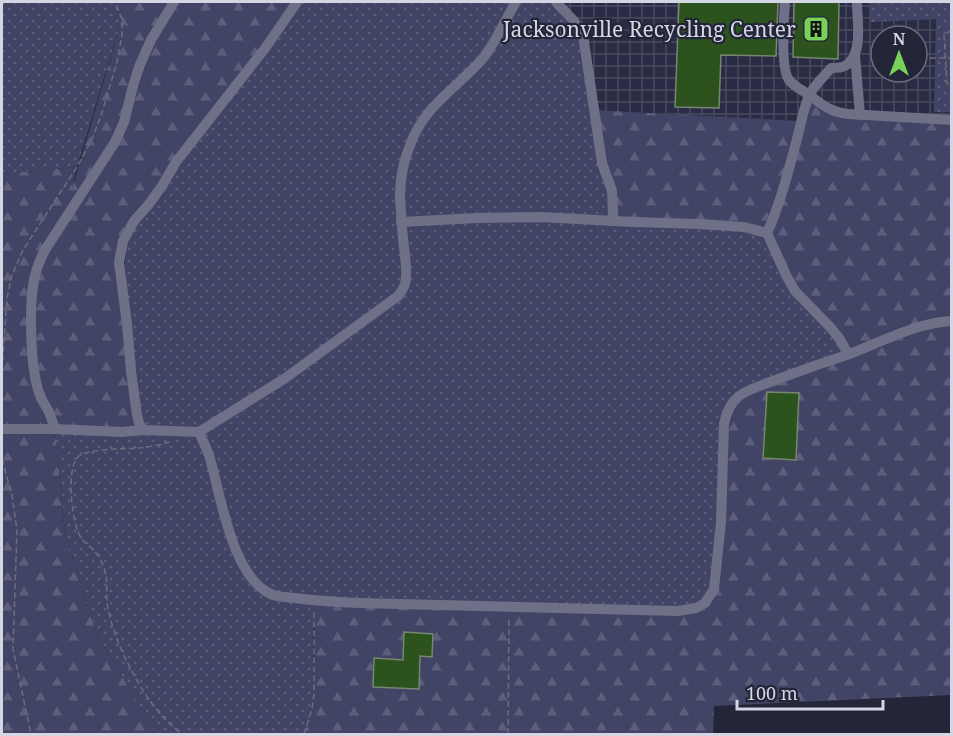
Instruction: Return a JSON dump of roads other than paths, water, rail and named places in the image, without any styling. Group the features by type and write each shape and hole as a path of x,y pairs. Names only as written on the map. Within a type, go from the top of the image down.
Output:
{"lane":[{"path":"55,429 39,394 33,355 33,287 39,262 119,134 139,67 151,40 174,2"},
{"path":"143,430 136,415 130,371 119,262 123,241 134,221 162,186 176,162 266,47 297,2"},
{"path":"2,429 199,432 284,379 398,296 405,280 401,181 409,146 416,129 432,107 484,56 497,38 516,2"},
{"path":"556,2 574,21 583,35 602,163 612,191 612,221"},
{"path":"785,2 784,61 787,76 789,81 820,105 838,113 951,120"},
{"path":"857,2 858,43 855,55 860,115"},
{"path":"848,354 835,333 795,291 767,232 774,217 810,95 831,68 843,67 855,55"},
{"path":"401,222 512,216 733,226 767,232"},
{"path":"199,432 211,459 218,495 241,561 250,577 263,590 274,595 314,601 678,611 696,608 705,603 714,589 721,522 724,424 726,413 739,396 916,328 951,321"}],"place":[{"name":"Jacksonville Recycling Center","path":"816,29"}]}
